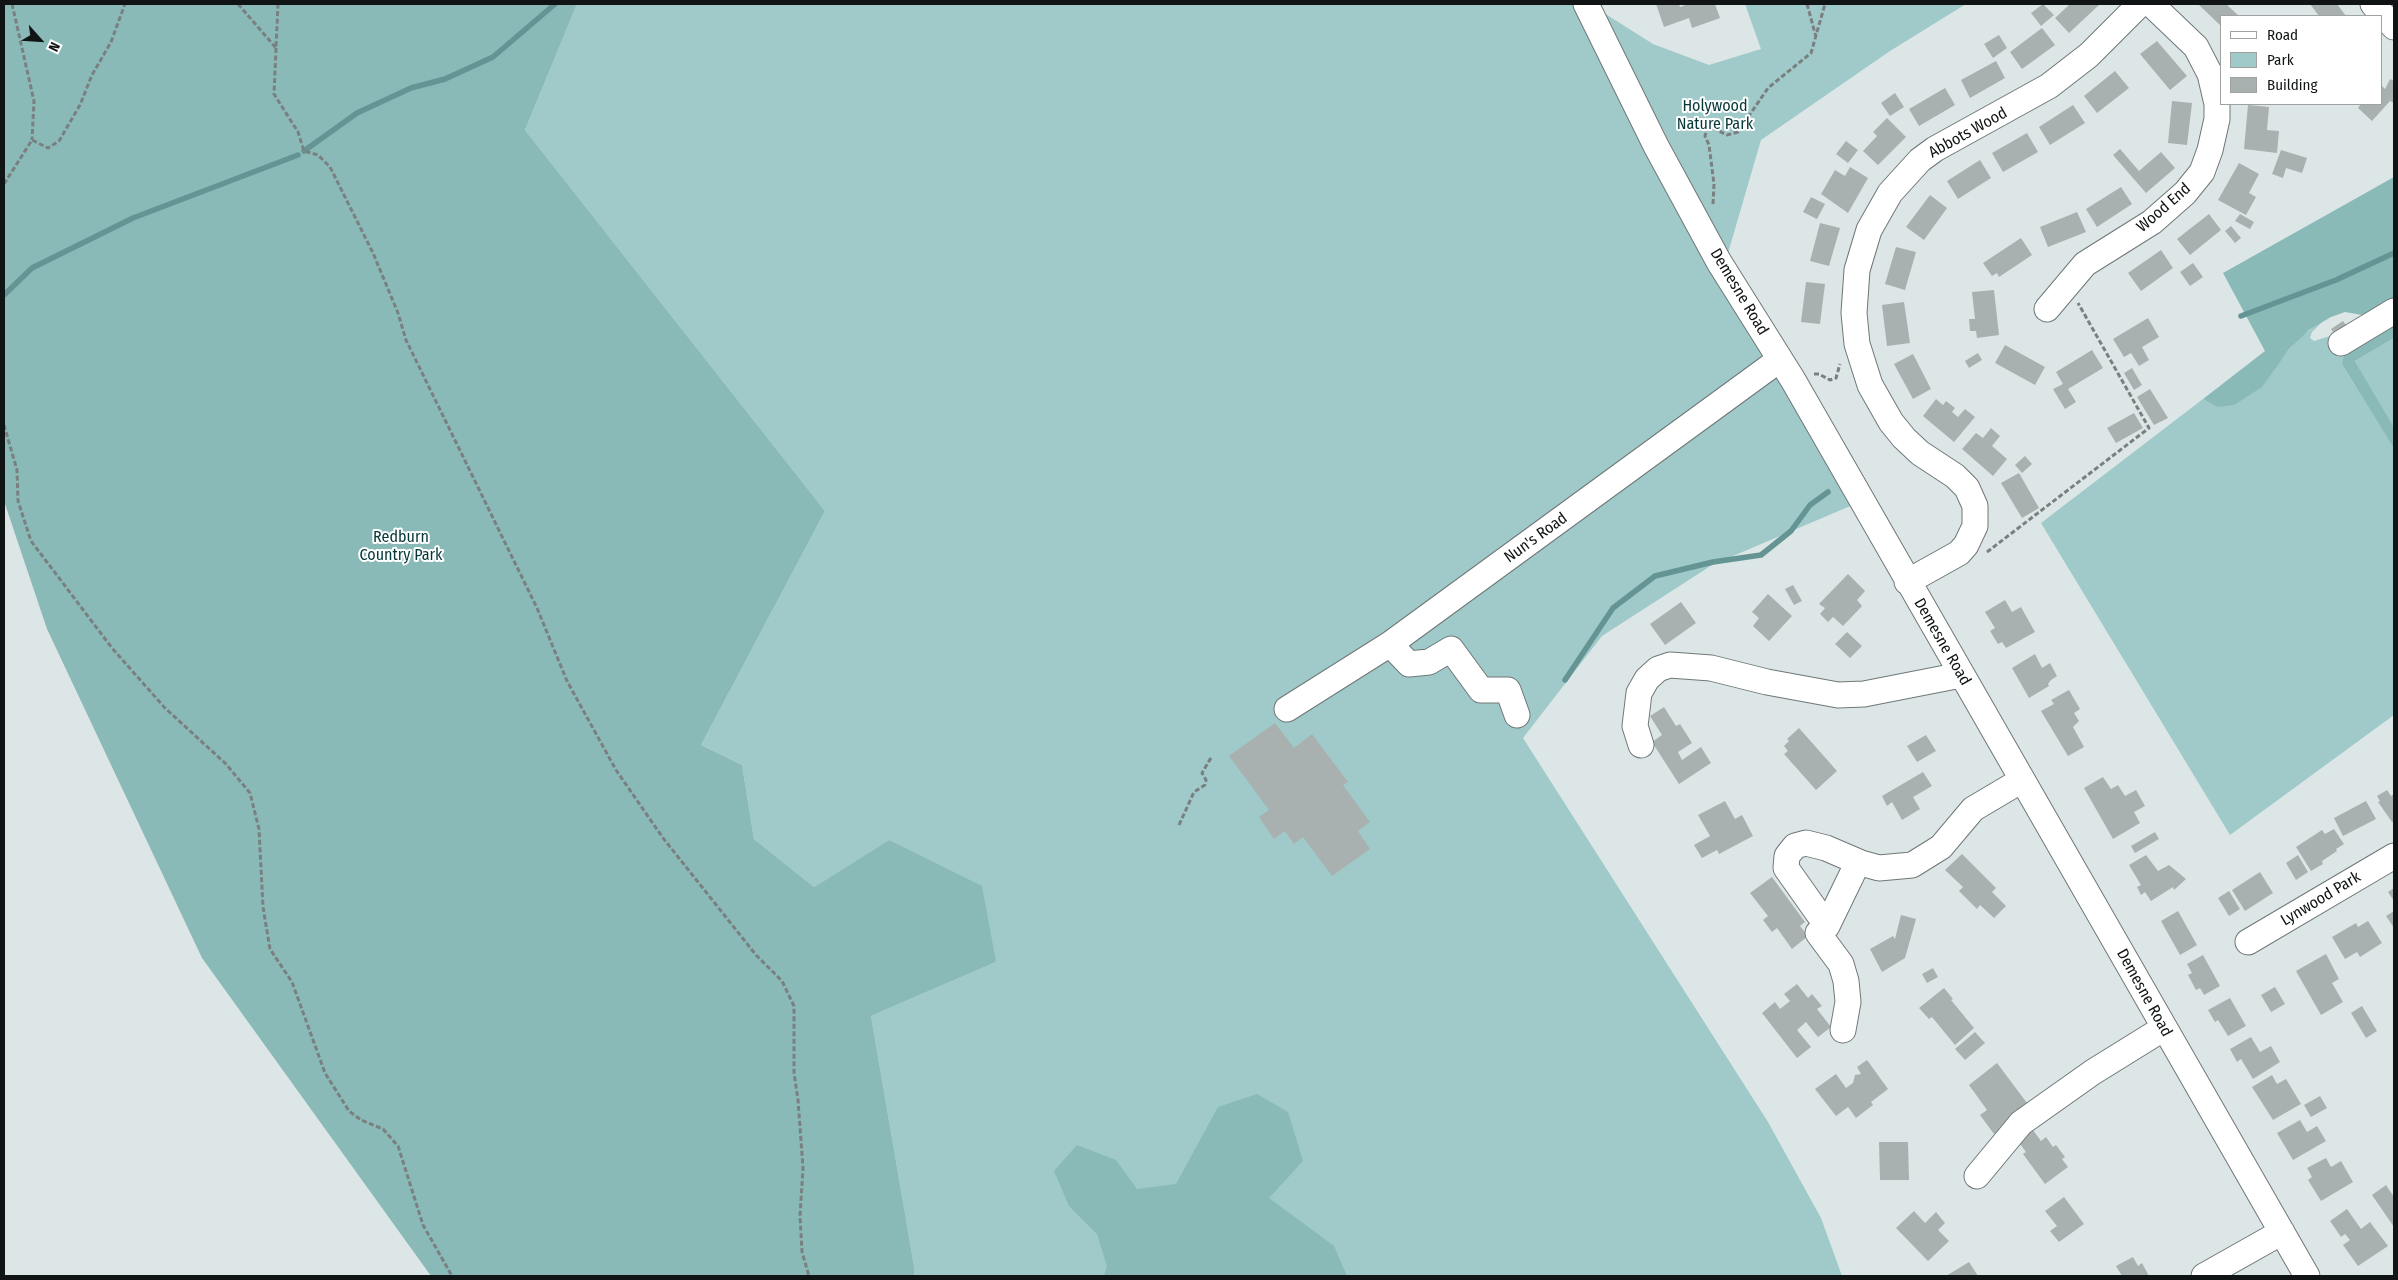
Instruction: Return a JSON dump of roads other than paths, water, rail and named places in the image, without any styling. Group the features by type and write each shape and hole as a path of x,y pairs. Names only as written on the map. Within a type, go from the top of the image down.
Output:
{"street":[{"name":"Demesne Road","path":"1586,4 1656,146 1700,227 1786,370 2307,1276"},
{"name":"Abbots Wood","path":"1907,582 1959,553 1972,536 1976,511 1972,496 1955,476 1920,453 1891,422 1870,385 1857,344 1854,292 1862,250 1879,211 1904,176 1935,149 2017,106 2049,86 2089,55 2140,4"},
{"name":"Wood End","path":"2047,309 2069,286 2085,264 2152,222 2185,193 2202,172 2210,150 2217,120 2217,104 2210,74 2196,47 2151,4"},
{"path":"2373,4 2394,27"},
{"path":"2341,343 2394,311"},
{"name":"Nun's Road","path":"1287,709 1390,644 1786,370"},
{"path":"1390,644 1409,664 1429,662 1452,649 1481,690 1508,690 1517,715"},
{"path":"1641,745 1635,726 1639,694 1652,674 1658,669 1670,665 1711,668 1768,682 1838,695 1864,694 1961,675"},
{"path":"1828,926 1789,874 1786,862 1787,856 1795,846 1806,843 1826,848 1858,862 1880,868 1890,869 1912,865 1941,847 1973,809 2022,780"},
{"name":"Lynwood Park","path":"2248,942 2394,856"},
{"path":"1843,1030 1848,1002 1846,981 1841,964 1818,933 1828,926 1858,862"},
{"path":"1977,1176 2021,1123 2093,1072 2164,1028"},
{"path":"2204,1276 2282,1232"}],"waterway":[{"path":"304,151 357,113 411,88 445,79 493,57 555,4"},
{"path":"4,295 32,268 133,218 298,155"},
{"path":"2241,316 2336,280 2394,253"},
{"path":"1565,680 1613,608 1655,576 1713,562 1761,555 1791,531 1810,505 1828,492"}],"park label":[{"name":"Holywood Nature Park","path":"1715,116"},
{"name":"Redburn Country Park","path":"401,547"}]}
